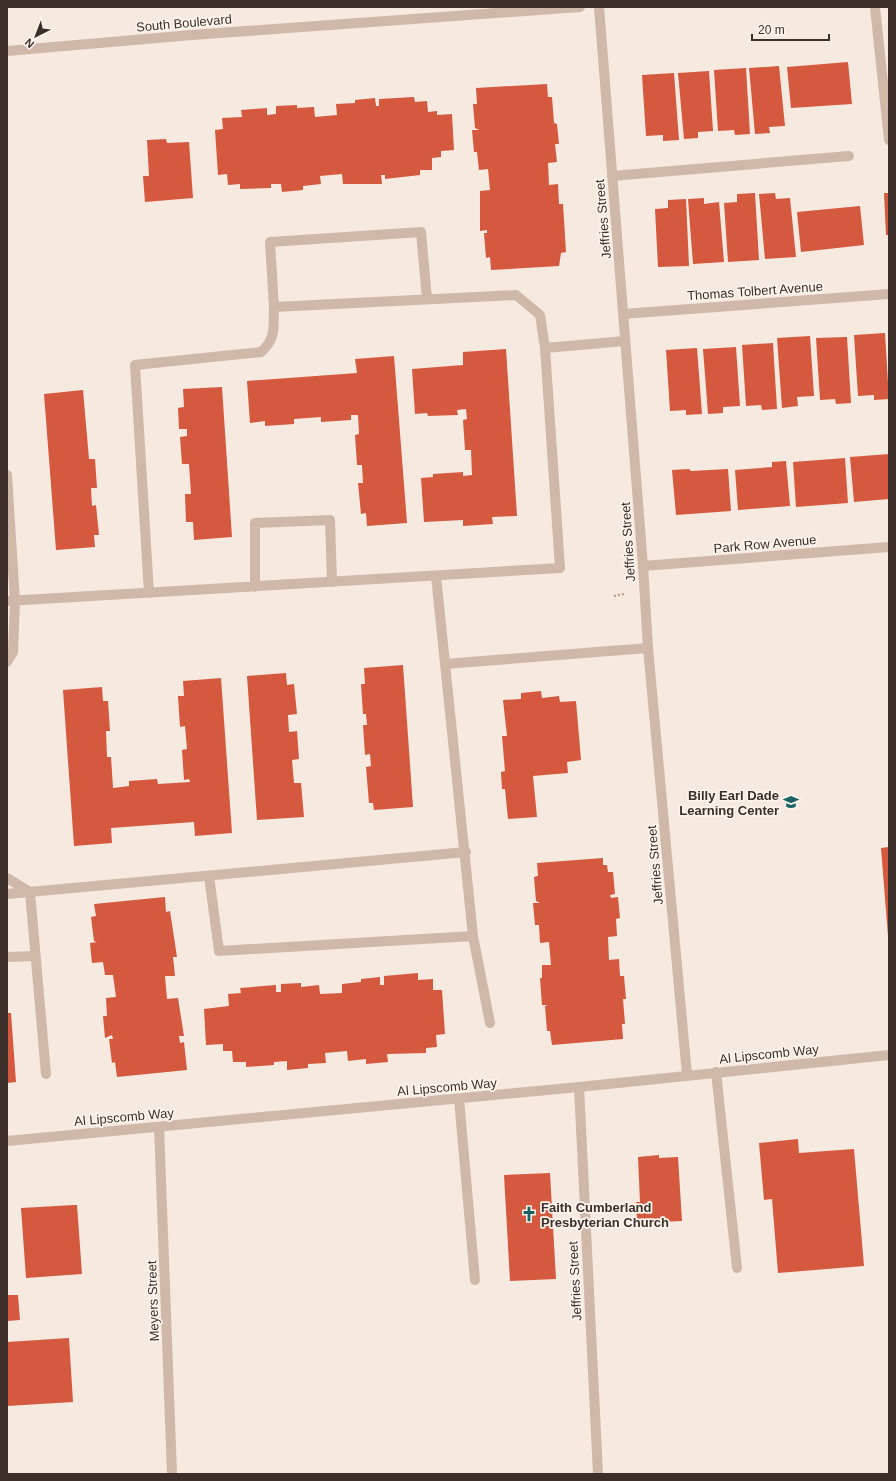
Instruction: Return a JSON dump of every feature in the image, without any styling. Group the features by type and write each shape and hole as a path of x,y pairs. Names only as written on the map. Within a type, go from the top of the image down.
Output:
{"street":[{"name":"South Boulevard","path":"7,51 192,35 580,7"},
{"name":"Jeffries Street","path":"600,7 612,176 644,566 648,648 687,1076"},
{"path":"875,7 889,140"},
{"path":"612,176 848,156"},
{"path":"148,593 135,365 261,352 269,346 273,336 274,307 270,242 422,232 427,299"},
{"name":"Thomas Tolbert Avenue","path":"624,314 889,294"},
{"path":"11,601 560,568 545,348 540,315 516,295 274,307"},
{"path":"545,348 625,341"},
{"path":"7,475 13,652 7,662"},
{"path":"255,587 255,523 330,520 332,582"},
{"name":"Park Row Avenue","path":"644,566 889,547"},
{"path":"436,576 474,936 490,1022"},
{"path":"446,664 648,648"},
{"path":"7,894 466,852"},
{"path":"209,876 219,951 474,936"},
{"path":"7,878 30,892"},
{"path":"30,892 46,1074"},
{"path":"7,957 35,956"},
{"name":"Al Lipscomb Way","path":"7,1141 459,1099 889,1055"},
{"path":"716,1072 737,1268"},
{"name":"Jeffries Street","path":"579,1087 598,1474"},
{"path":"459,1099 475,1280"},
{"name":"Meyers Street","path":"159,1127 172,1474"}],"path":[{"path":"614,596 624,594"}],"building":[{"path":"848,62 852,104 791,108 787,67"},
{"path":"779,66 785,126 769,127 770,133 755,134 749,68"},
{"path":"746,68 750,134 735,135 734,130 718,131 714,70"},
{"path":"709,71 713,131 698,132 698,138 684,139 678,73"},
{"path":"674,73 679,140 663,141 663,135 646,136 642,75"},
{"path":"547,84 548,97 552,97 554,123 557,124 559,144 555,144 557,162 548,163 549,185 558,184 559,204 563,204 566,252 561,253 559,266 491,270 490,257 486,258 484,233 487,233 487,230 480,231 480,191 490,190 488,169 479,170 477,152 474,152 472,130 479,130 475,128 473,104 477,104 476,88"},
{"path":"414,97 415,102 427,101 428,112 437,111 437,115 452,114 454,150 441,151 441,157 432,158 432,170 420,170 420,175 385,179 385,175 381,175 382,184 343,184 342,174 320,176 321,184 303,186 303,190 282,192 281,184 271,184 271,188 240,189 240,184 228,185 227,174 218,175 215,130 223,129 222,118 242,117 241,110 267,108 267,115 276,114 276,106 297,105 297,108 314,107 315,117 337,115 336,104 355,103 355,100 375,98 376,106 379,106 379,99"},
{"path":"166,139 167,143 189,142 193,198 145,202 143,176 149,176 147,140"},
{"path":"755,193 759,260 728,262 724,203 737,202 737,194"},
{"path":"775,193 776,199 790,198 796,257 765,259 759,194"},
{"path":"884,193 889,193 889,235 886,235"},
{"path":"704,198 704,204 719,202 724,262 693,264 688,199"},
{"path":"686,199 689,266 658,267 655,209 668,208 668,200"},
{"path":"860,206 864,245 801,252 797,212"},
{"path":"885,333 889,399 874,400 874,395 858,396 854,335"},
{"path":"810,336 814,396 797,397 798,406 782,408 777,338"},
{"path":"847,337 851,403 836,404 835,399 820,400 816,338"},
{"path":"773,343 777,409 762,410 761,405 746,406 742,345"},
{"path":"736,347 740,406 723,407 723,413 708,414 703,349"},
{"path":"697,348 702,414 686,415 686,410 670,411 666,350"},
{"path":"506,349 517,516 492,517 493,524 463,526 463,520 424,522 421,478 433,477 433,474 463,472 463,476 472,475 471,450 465,450 463,420 467,419 466,409 457,410 458,415 428,416 427,413 415,414 412,369 463,365 463,352"},
{"path":"394,356 407,523 367,526 366,513 361,514 358,483 363,483 362,465 357,465 355,435 359,434 358,415 351,415 351,420 321,422 321,417 294,419 294,424 265,426 265,421 250,423 247,381 357,373 355,359"},
{"path":"222,387 232,537 194,540 193,522 186,522 185,494 191,494 189,464 182,464 180,437 187,436 187,429 179,429 178,408 184,407 183,389"},
{"path":"83,390 89,459 95,459 97,488 91,488 92,506 96,505 99,535 94,535 95,547 56,550 44,394"},
{"path":"889,454 889,499 854,502 850,457"},
{"path":"845,458 848,503 796,507 793,462"},
{"path":"786,461 790,506 738,510 735,470 772,467 772,462"},
{"path":"689,469 691,471 728,469 731,511 676,515 672,470"},
{"path":"403,665 413,807 374,810 373,803 369,803 366,767 371,766 370,754 365,755 363,725 367,725 366,714 363,714 361,684 365,684 364,668"},
{"path":"286,673 287,685 294,684 297,714 288,715 289,732 297,731 299,759 292,760 294,783 301,783 304,817 257,820 247,676"},
{"path":"221,678 232,833 195,836 194,822 111,828 112,843 74,846 63,690 102,687 103,701 108,701 110,731 106,731 107,757 111,757 113,788 129,786 129,781 157,779 158,784 190,782 189,779 184,780 182,750 187,749 185,726 180,727 178,696 184,696 183,681"},
{"path":"541,691 542,698 559,696 560,702 576,701 581,760 567,762 568,773 533,776 537,817 508,819 505,789 502,789 501,772 505,771 502,736 507,736 503,700 521,699 521,693"},
{"path":"889,847 889,936 888,936 881,848"},
{"path":"603,858 603,865 607,865 608,872 613,872 615,894 610,895 611,898 618,897 620,918 616,919 617,936 608,937 609,960 619,959 620,976 624,976 626,999 623,999 625,1024 622,1024 623,1039 552,1045 550,1031 547,1031 545,1006 548,1005 542,1005 540,978 542,978 542,965 551,965 549,942 540,943 539,925 535,925 533,903 540,903 536,901 534,877 538,876 537,863"},
{"path":"165,897 166,912 170,911 177,957 173,957 175,976 165,976 167,999 178,998 184,1036 179,1036 180,1043 184,1042 187,1070 117,1077 115,1062 112,1063 109,1039 113,1039 112,1035 105,1038 103,1016 107,1016 106,998 116,997 113,975 105,975 103,962 92,963 90,943 97,942 94,941 91,917 96,916 94,904"},
{"path":"418,973 418,980 433,979 433,990 442,990 445,1034 436,1035 437,1047 426,1048 426,1053 387,1054 388,1062 366,1064 366,1059 348,1061 347,1051 325,1053 326,1063 308,1064 308,1068 287,1070 287,1061 274,1062 274,1065 246,1067 246,1062 233,1062 232,1051 223,1051 223,1044 206,1045 204,1009 229,1006 228,994 241,993 240,988 276,985 276,992 281,992 281,984 301,983 301,987 319,985 320,994 342,993 342,984 361,982 361,979 380,977 380,985 384,985 384,976"},
{"path":"7,1013 11,1013 16,1082 7,1083"},
{"path":"798,1139 799,1153 854,1149 864,1266 778,1273 772,1199 764,1200 759,1143"},
{"path":"659,1155 659,1158 678,1157 682,1221 637,1223 636,1202 640,1202 638,1157"},
{"path":"550,1173 556,1279 510,1281 504,1175"},
{"path":"77,1205 82,1274 26,1278 21,1208"},
{"path":"7,1295 18,1295 20,1320 7,1321"},
{"path":"69,1338 73,1402 7,1406 7,1342"}],"place":[{"name":"Billy Earl Dade Learning Center","path":"791,802"},
{"name":"Faith Cumberland Presbyterian Church","path":"529,1214"}]}
